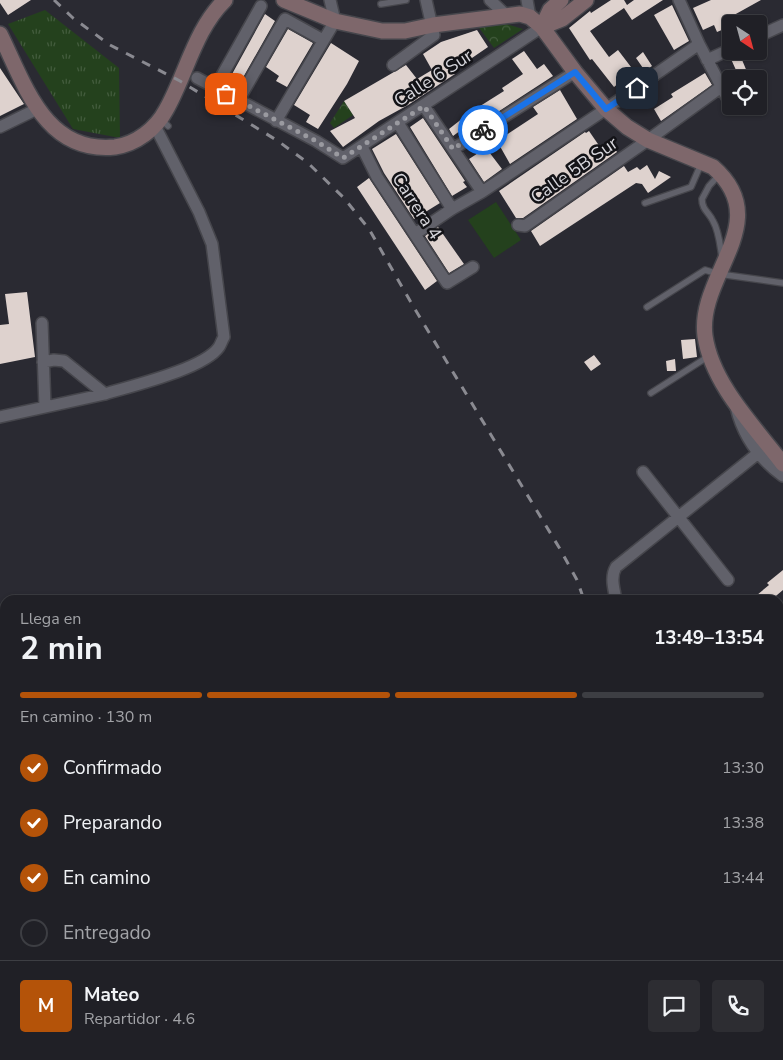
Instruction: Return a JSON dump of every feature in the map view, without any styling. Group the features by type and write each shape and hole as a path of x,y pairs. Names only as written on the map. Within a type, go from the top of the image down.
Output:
{"main road":[{"path":"0,34 37,109 51,126 66,138 83,145 101,148 120,146 141,137 161,124 206,24 213,12 225,0"},
{"path":"284,0 335,21 382,31 405,31 433,25 520,14 536,22 606,109 627,127 648,140 713,167 720,173 733,191 738,216 735,238 706,307 704,333 714,370 734,400 783,464"},
{"name":"Calle 6 Sur","path":"536,22 561,0"},
{"name":"Calle 6 Sur","path":"536,22 562,19 586,0"}],"street":[{"path":"197,78 276,121 335,21 330,0"},
{"path":"393,65 434,35 426,0"},
{"path":"490,0 506,16"},
{"path":"527,0 536,22"},
{"path":"679,0 722,90"},
{"path":"215,88 261,6"},
{"path":"238,101 285,19 323,40"},
{"name":"Calle 6 Sur","path":"276,121 316,141 343,158 424,106 536,22"},
{"path":"768,32 783,25"},
{"path":"415,234 452,209 482,192 699,44"},
{"path":"707,60 722,53"},
{"path":"453,149 575,72"},
{"name":"Calle 5B Sur","path":"518,225 525,226 720,87"},
{"path":"424,106 482,192"},
{"path":"0,126 37,109"},
{"path":"398,123 452,209"},
{"path":"0,417 105,394 178,371 207,358 219,348 224,337 212,244 161,124"},
{"name":"Carrera 4","path":"362,147 377,177 447,283 473,267"},
{"path":"42,322 45,407"},
{"path":"44,362 64,361 105,394"},
{"path":"734,400 740,424 758,454 783,476"},
{"path":"615,595 613,582 616,568 758,454"},
{"path":"643,472 728,580"}],"lane":[{"path":"381,4 406,0"},
{"path":"645,203 691,187 702,162"},
{"path":"720,173 709,186 702,199 704,210 713,220 717,232 721,270"},
{"path":"647,307 705,270 721,270 783,283"},
{"path":"651,394 709,356"}],"green space":[{"path":"45,10 119,68 120,138 73,129 8,24"},
{"path":"503,23 523,29 494,48 477,25"},
{"path":"344,101 353,115 334,128 330,123"},
{"path":"496,202 521,240 494,258 468,220"}],"building":[{"path":"0,0 31,0 8,15"},
{"path":"611,0 624,0 627,5 634,0 663,0 632,20 624,8 590,31 609,57 618,50 631,67 623,73 626,77 614,87 592,59 590,60 569,28 590,11 591,13"},
{"path":"711,0 761,0 734,15 722,15 722,30 717,32 714,25 703,30 693,8"},
{"path":"672,5 689,41 674,50 654,15"},
{"path":"265,14 275,21 236,90 226,85"},
{"path":"288,29 313,43 287,87 276,81 279,76 266,67"},
{"path":"477,30 488,47 453,71 455,74 408,105 379,121 343,147 330,131 355,118 344,101 406,65 417,79 432,70 423,54 441,42"},
{"path":"331,43 359,61 347,84 318,129 306,122 310,115 294,105"},
{"path":"524,51 537,69 544,64 553,76 484,121 477,108 504,91 502,88 523,74 512,59"},
{"path":"643,52 652,66 645,71 636,58"},
{"path":"731,60 742,60 746,70 736,70"},
{"path":"0,68 24,104 0,116"},
{"path":"705,73 712,85 661,121 654,109 673,97 671,94"},
{"path":"560,90 577,119 510,164 497,141 538,114 533,107"},
{"path":"423,118 465,181 463,182 467,187 452,196 410,127"},
{"path":"463,118 468,125 453,136 449,129"},
{"path":"589,131 600,147 609,140 617,152 523,218 516,218 499,191"},
{"path":"396,134 440,203 414,219 384,173 372,149"},
{"path":"486,148 502,169 484,182 469,159"},
{"path":"647,165 655,179 659,171 671,177 648,193 642,184 636,183 540,246 531,231 624,166 628,172 637,167 640,170"},
{"path":"369,178 437,281 425,290 357,187"},
{"path":"438,227 464,264 449,273 425,236"},
{"path":"27,292 35,357 0,364 0,325 9,324 5,294"},
{"path":"695,339 697,357 683,359 681,340"},
{"path":"594,355 601,364 591,371 584,362"},
{"path":"675,359 676,371 667,371 666,361"},
{"path":"783,570 783,590 777,595 757,595 769,585 767,583"}],"railway":[{"path":"54,0 73,18 110,45 180,81 278,141 308,163 344,198 369,229 413,306 560,549 577,580 582,595"}],"way so far":[{"path":"226,94 316,141 343,158 424,106 453,149 483,130"}],"route":[{"path":"483,130 575,72 606,109 637,88"}]}
